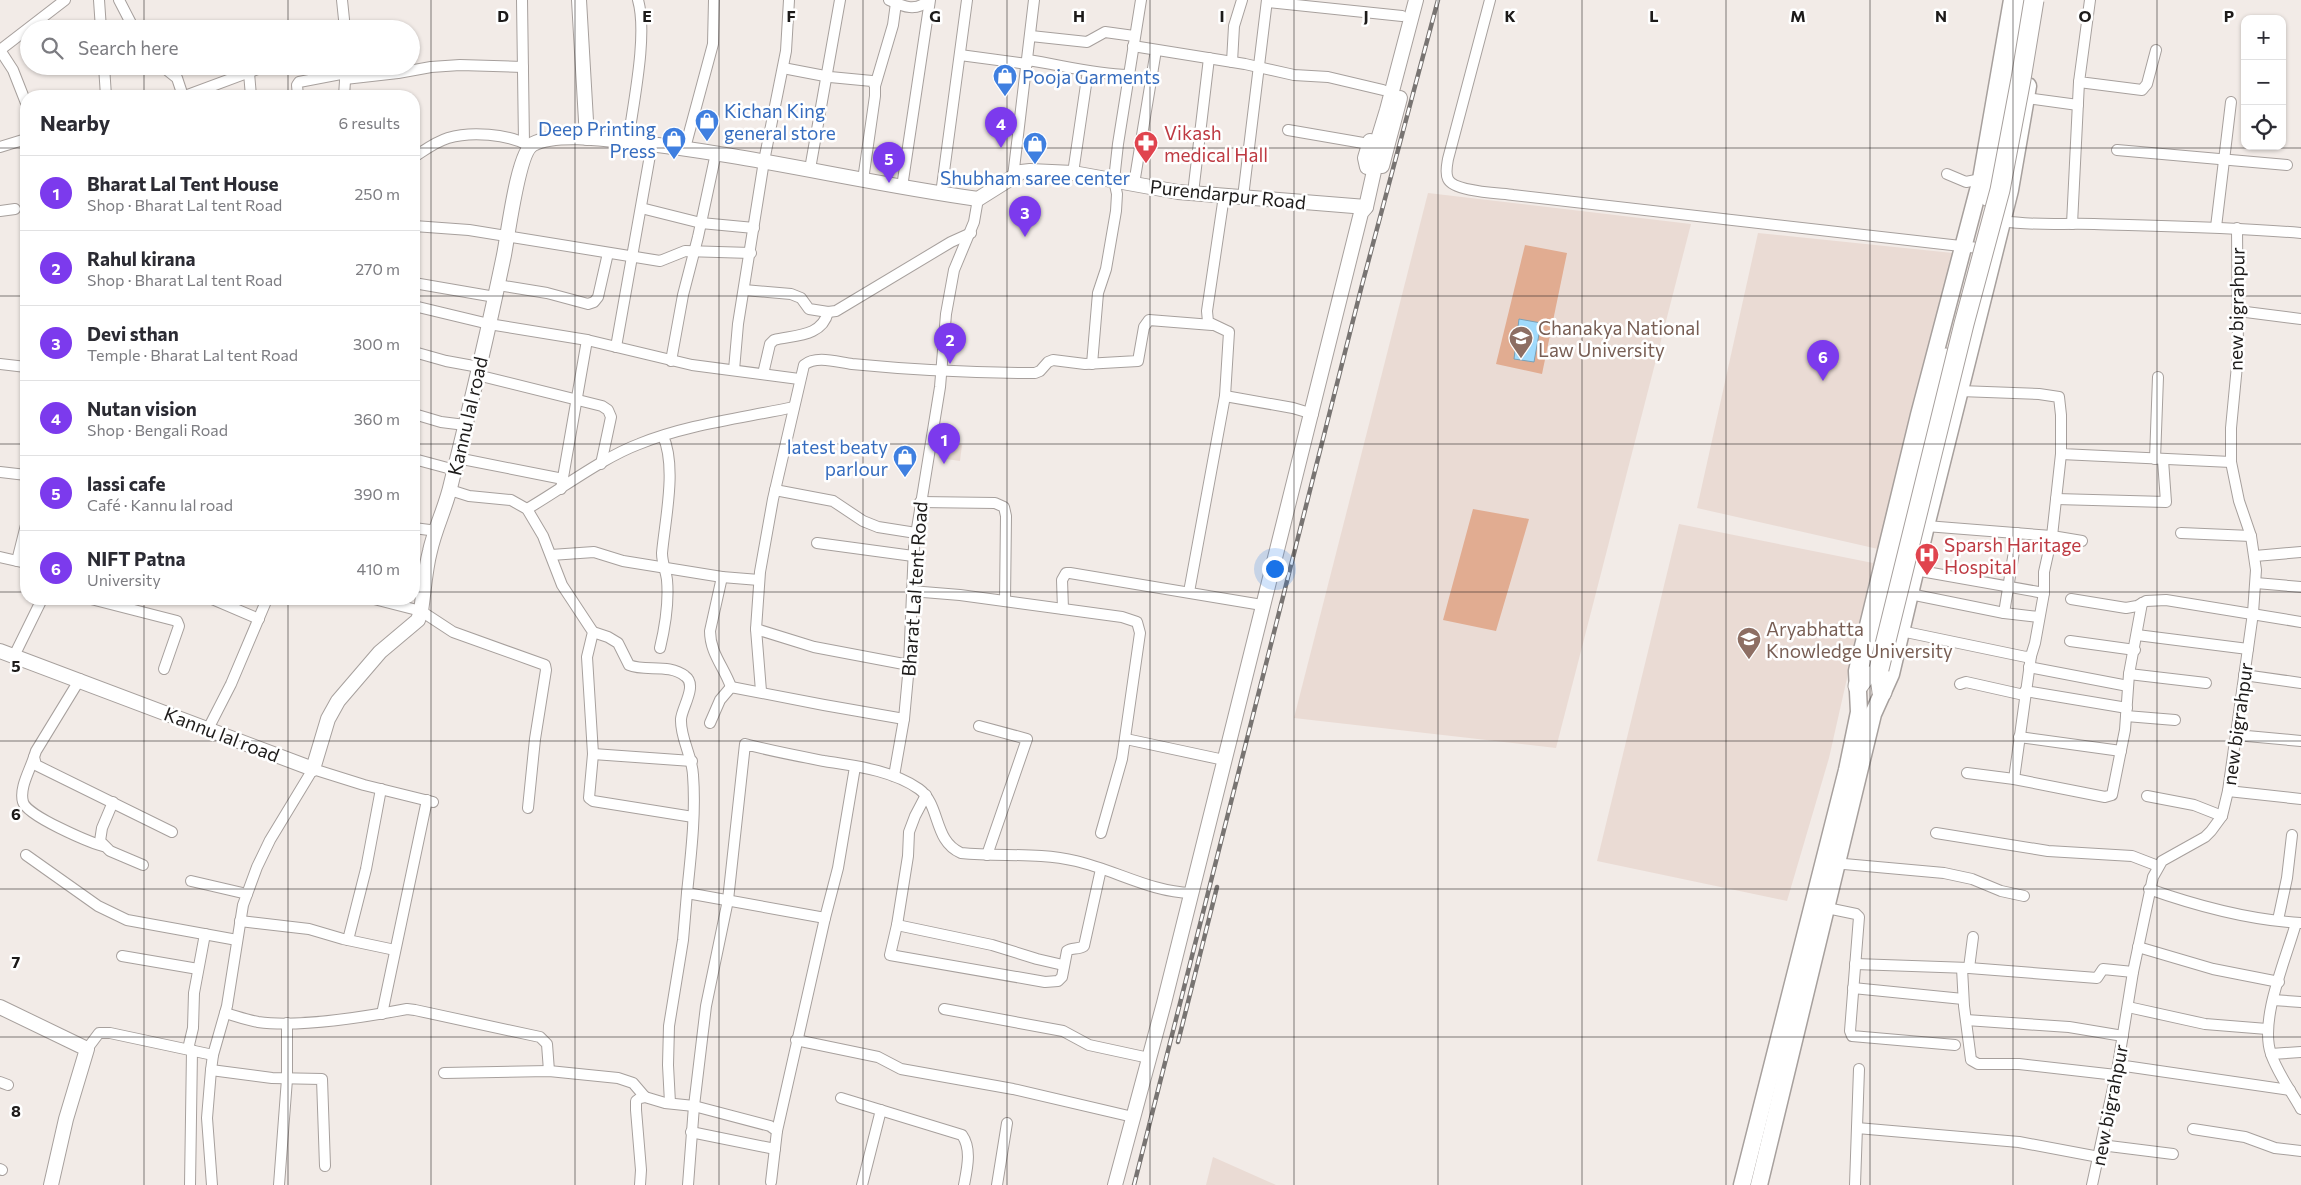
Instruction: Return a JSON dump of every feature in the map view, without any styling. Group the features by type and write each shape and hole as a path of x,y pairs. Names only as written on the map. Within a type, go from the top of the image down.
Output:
{"highway":[{"path":"1882,692 1875,668 1897,554 1988,197 2023,0"},
{"path":"1858,686 1875,668 2000,190 2022,79 2034,0"}],"main road":[{"path":"1866,713 1858,686 1857,671 1919,415 1981,179 2012,0"},
{"path":"1742,1185 1755,1165 1795,1009 1866,713 1882,692 1891,674 1915,570 2010,190 2042,0"},
{"path":"1795,1009 1827,908 1831,862"},
{"path":"1755,1165 1759,1185"}],"street":[{"path":"38,20 64,0"},
{"path":"99,0 100,20"},
{"path":"119,0 129,20"},
{"path":"342,0 344,20"},
{"path":"522,0 527,144"},
{"path":"579,0 587,138"},
{"path":"628,142 641,31 641,12 638,0"},
{"path":"685,148 713,44 714,0"},
{"path":"734,370 738,324 751,253 764,161 783,68 789,0"},
{"path":"810,169 840,0"},
{"path":"863,180 875,86 892,25 892,2 907,8 919,7 930,0"},
{"path":"902,187 930,0"},
{"path":"941,194 967,0"},
{"path":"1013,177 1034,0"},
{"path":"1092,364 1098,293 1106,269 1117,201 1114,180 1128,75 1141,0"},
{"path":"1232,62 1234,26 1242,0"},
{"path":"1372,145 1383,90 1407,0"},
{"path":"1372,145 1416,0"},
{"path":"1371,167 1378,175 1425,0"},
{"path":"1490,0 1448,159 1448,179 1454,185 1463,189 1995,250"},
{"path":"2072,224 2078,105 2090,0"},
{"path":"1243,197 1267,1 1402,16"},
{"path":"1030,36 1082,42 1093,40 1105,32 1156,50 1232,62 1294,75 1328,77 1383,90"},
{"path":"20,34 0,50 13,70 21,90"},
{"path":"1134,184 1156,50"},
{"path":"2080,82 2142,90 2148,84 2156,50"},
{"path":"960,55 1128,75"},
{"path":"1193,193 1209,58"},
{"path":"420,69 460,65 523,67"},
{"path":"783,68 827,76 865,80 872,82 875,86"},
{"path":"1074,173 1088,71"},
{"path":"105,75 106,90"},
{"path":"174,75 178,78 182,90"},
{"path":"201,90 243,75"},
{"path":"249,75 250,90"},
{"path":"297,90 299,82 336,75"},
{"path":"345,90 346,75"},
{"path":"2026,98 2078,105"},
{"path":"2216,227 2231,102"},
{"path":"1115,1185 1191,894 1262,605 1313,414 1371,167 1378,153 1372,145 1288,130"},
{"path":"420,154 449,137 500,136 527,144 546,140 587,138 685,148 941,194 978,198"},
{"path":"0,147 20,141"},
{"name":"Kannu lal road","path":"421,611 420,573 431,548 450,490 489,324 518,178 527,144"},
{"path":"616,347 652,144"},
{"path":"2117,150 2287,165"},
{"path":"671,361 683,295 695,250 716,153"},
{"name":"Purendarpur Road","path":"978,198 1021,172 1030,171 1074,173 1193,193 1362,209"},
{"path":"1947,174 1966,182 1981,179"},
{"path":"1212,325 1208,322 1207,311 1224,196"},
{"name":"Bharat Lal tent Road","path":"894,776 904,718 909,665 913,556 936,410 952,279 977,214 978,198"},
{"path":"641,208 701,223 754,228"},
{"path":"0,211 16,209"},
{"path":"2003,221 2029,225 2216,227 2301,233"},
{"path":"420,226 469,230 507,238 660,261 685,251 695,250 751,253"},
{"name":"new bigrahpur","path":"2092,1185 2117,1070 2149,889 2158,866 2171,855 2205,837 2222,816 2228,791 2254,614 2256,583 2255,556 2251,536 2239,501 2230,462 2231,428 2238,355 2237,228"},
{"path":"744,290 796,296 802,298 808,309 828,312 843,308 951,242 970,233"},
{"path":"420,284 496,291 547,293 588,304 594,302 598,297 608,254"},
{"path":"420,307 489,324 587,340 671,361 799,379"},
{"path":"2238,311 2301,319"},
{"path":"763,374 770,344 774,340 811,332 821,326 826,320 828,312"},
{"path":"761,691 756,629 759,580 775,490 799,379 804,365 811,360 941,370 1035,373 1053,360 1092,364 1138,361 1144,327 1149,320 1212,325 1227,329 1229,332 1225,396 1189,592"},
{"path":"562,484 587,340"},
{"path":"420,354 602,406 608,410 611,417 601,464"},
{"path":"0,364 20,366"},
{"path":"2056,499 2166,502 2159,460 2158,377"},
{"path":"1960,392 2039,394 2059,397 2061,454 2052,536 2044,572 2044,593 2030,661 2014,779"},
{"path":"1225,396 1293,408 1313,414"},
{"path":"527,509 562,484 632,447 663,436 794,407"},
{"path":"420,416 441,422 465,425"},
{"path":"660,648 667,579 662,551 666,528 669,455 663,436"},
{"path":"2061,454 2230,462"},
{"path":"420,460 456,464 562,484"},
{"path":"0,472 20,475"},
{"path":"450,490 469,496 510,500 527,509 536,522 562,585 593,632 618,643 629,665 655,667 685,676 690,688 681,717 681,725 692,761 693,817 682,951 670,1026 668,1065 670,1104"},
{"path":"775,490 833,501 863,521 878,527 916,533"},
{"path":"920,502 996,503 1004,507 1006,516 1005,601"},
{"path":"1926,526 2052,536 2082,541"},
{"path":"420,529 437,531"},
{"path":"2004,613 2016,533"},
{"path":"2181,533 2251,536"},
{"path":"816,543 913,556"},
{"path":"551,555 594,552 623,561 664,568 722,577 759,580"},
{"path":"2255,556 2301,552"},
{"path":"0,557 20,562"},
{"path":"1915,570 2044,593"},
{"path":"1064,609 1062,580 1066,573 1262,605"},
{"path":"722,577 710,631 710,640 715,656 727,675 731,686"},
{"path":"2256,583 2301,586"},
{"path":"911,591 960,594 1122,617 1137,622 1140,627 1126,739 1101,833"},
{"path":"1910,594 2004,613 2039,617"},
{"path":"2071,599 2126,608 2150,600 2166,600 2301,622"},
{"path":"1967,772 2109,797 2114,790 2121,752 2127,712 2129,674 2142,603"},
{"path":"14,656 39,605"},
{"path":"114,605 177,621 179,626 164,669"},
{"path":"226,605 259,619"},
{"path":"208,729 231,684 265,605"},
{"path":"398,605 421,611 453,632 545,665 546,670 535,739 528,808"},
{"path":"212,1185 207,1118 211,1070 213,1055 225,1013 240,921 247,894 257,867 278,824 314,769 328,718 338,701 380,652 418,620 421,611"},
{"path":"756,629 814,647 909,665"},
{"path":"1901,631 2018,655 2030,661 2128,686"},
{"path":"593,632 587,666 593,754 588,794 593,801 693,817"},
{"path":"2137,635 2248,649"},
{"path":"2070,641 2134,650"},
{"name":"Kannu lal road","path":"0,651 80,679 314,769"},
{"path":"2129,674 2206,683"},
{"path":"2244,675 2301,683"},
{"path":"80,679 34,758 24,786 22,800 24,805 35,813 84,840 103,846 143,865"},
{"path":"1960,684 1966,682 2176,720"},
{"path":"731,686 824,706 904,718"},
{"path":"710,723 720,700 731,686"},
{"path":"979,726 1027,740 987,854"},
{"path":"2236,736 2301,741"},
{"path":"2019,737 2121,752"},
{"path":"1126,739 1224,760"},
{"path":"688,1185 691,1132 708,991 728,900 745,744 894,776 918,788 926,795 943,838 948,845 961,853 1047,856 1101,869 1170,891 1191,894"},
{"path":"593,754 692,761"},
{"path":"34,758 36,765 40,768 172,832"},
{"path":"771,1182 777,1131 796,1040 809,997 811,977 838,868 855,767"},
{"path":"314,769 430,801 382,1014"},
{"path":"348,940 366,869 381,789"},
{"path":"2228,791 2301,799"},
{"path":"926,795 909,832 908,856 897,925 890,955 1052,983 1062,977 1066,951 1071,948 1084,946 1101,869"},
{"path":"2147,796 2194,805 2222,816"},
{"path":"103,846 100,841 102,828 113,802"},
{"path":"1936,833 2063,852 2132,856 2158,866"},
{"path":"2278,920 2287,878 2292,835"},
{"path":"26,855 98,906 127,920 237,940"},
{"path":"1831,862 1892,867 1952,875 1972,879 2001,891 2024,896"},
{"path":"191,881 247,894"},
{"path":"2149,889 2198,904 2298,923 2279,982 2267,1029 2271,1054 2290,1090 2299,1102"},
{"path":"688,893 825,918"},
{"path":"1827,908 1856,914 1859,917 1850,1031 1852,1036 1956,1045"},
{"path":"240,921 309,929 395,950"},
{"path":"897,925 992,945 1063,965"},
{"path":"190,1185 190,1050 194,993 205,934"},
{"path":"1973,937 1965,968 1963,1000 1969,1055 1970,1060 1974,1063 2117,1070 2290,1090"},
{"path":"2138,948 2213,969 2279,982"},
{"path":"122,956 198,969"},
{"path":"1855,964 1965,968 2097,978 2103,969 2133,972"},
{"path":"1853,988 1963,1000"},
{"path":"2274,1000 2301,1002"},
{"path":"0,1007 87,1050"},
{"path":"2128,1007 2205,1024 2267,1029"},
{"path":"225,1013 258,1022 287,1023 382,1014 407,1009 415,1010 540,1037 547,1044 548,1071"},
{"path":"944,1009 1055,1029 1063,1031 1089,1045 1149,1058"},
{"path":"1966,1020 2069,1027 2122,1036"},
{"path":"279,1185 287,1079 287,1023"},
{"path":"51,1185 66,1119 87,1050 98,1033 213,1055"},
{"path":"796,1040 878,1057 901,1069 1013,1089 1133,1117"},
{"path":"2271,1054 2301,1052"},
{"path":"1855,1185 1859,1069"},
{"path":"211,1070 287,1079 322,1078 325,1166"},
{"path":"444,1073 548,1071 626,1079 633,1083 644,1097 670,1104 694,1106 770,1126 777,1131"},
{"path":"640,1185 641,1170 636,1102 644,1097"},
{"path":"841,1098 962,1135 968,1147 964,1185"},
{"path":"862,1185 881,1110"},
{"path":"997,1185 1007,1123"},
{"path":"1857,1128 2019,1142 2099,1157"},
{"path":"2192,1129 2245,1137 2275,1148 2301,1151"},
{"path":"691,1132 775,1149"},
{"path":"2101,1145 2173,1154"}],"shaded area":[{"name":"Chanakya National Law University","path":"1428,193 1691,224 1556,748 1294,718"},
{"path":"1758,233 1953,253 1878,549 1697,508"},
{"path":"1525,245 1567,253 1542,374 1496,364"},
{"path":"940,442 962,445 960,461 939,458"},
{"path":"1473,509 1529,519 1496,631 1443,620"},
{"name":"Aryabhatta Knowledge University","path":"1679,524 1873,563 1829,758 1787,901 1597,861"},
{"path":"1213,1157 1276,1185 1206,1185"}],"water":[{"path":"1519,319 1541,323 1534,362 1514,359"}],"railway":[{"path":"1134,1185 1362,285 1438,0"},
{"path":"1178,1042 1217,887"}],"place":[{"name":"Pooja Garments","path":"1005,97"},
{"name":"Kichan King general store","path":"707,142"},
{"name":"Nutan vision","path":"1001,148"},
{"name":"Deep Printing Press","path":"674,160"},
{"name":"Vikash medical Hall","path":"1146,164"},
{"name":"Shubham saree center","path":"1035,165"},
{"name":"lassi cafe","path":"889,183"},
{"name":"Devi sthan","path":"1025,237"},
{"name":"Chanakya National Law University","path":"1521,359"},
{"name":"Rahul kirana","path":"950,364"},
{"name":"NIFT Patna","path":"1823,381"},
{"name":"Bharat Lal Tent House","path":"944,464"},
{"name":"latest beaty parlour","path":"905,478"},
{"name":"Sparsh Haritage Hospital","path":"1927,576"},
{"name":"Aryabhatta Knowledge University","path":"1749,660"}]}
